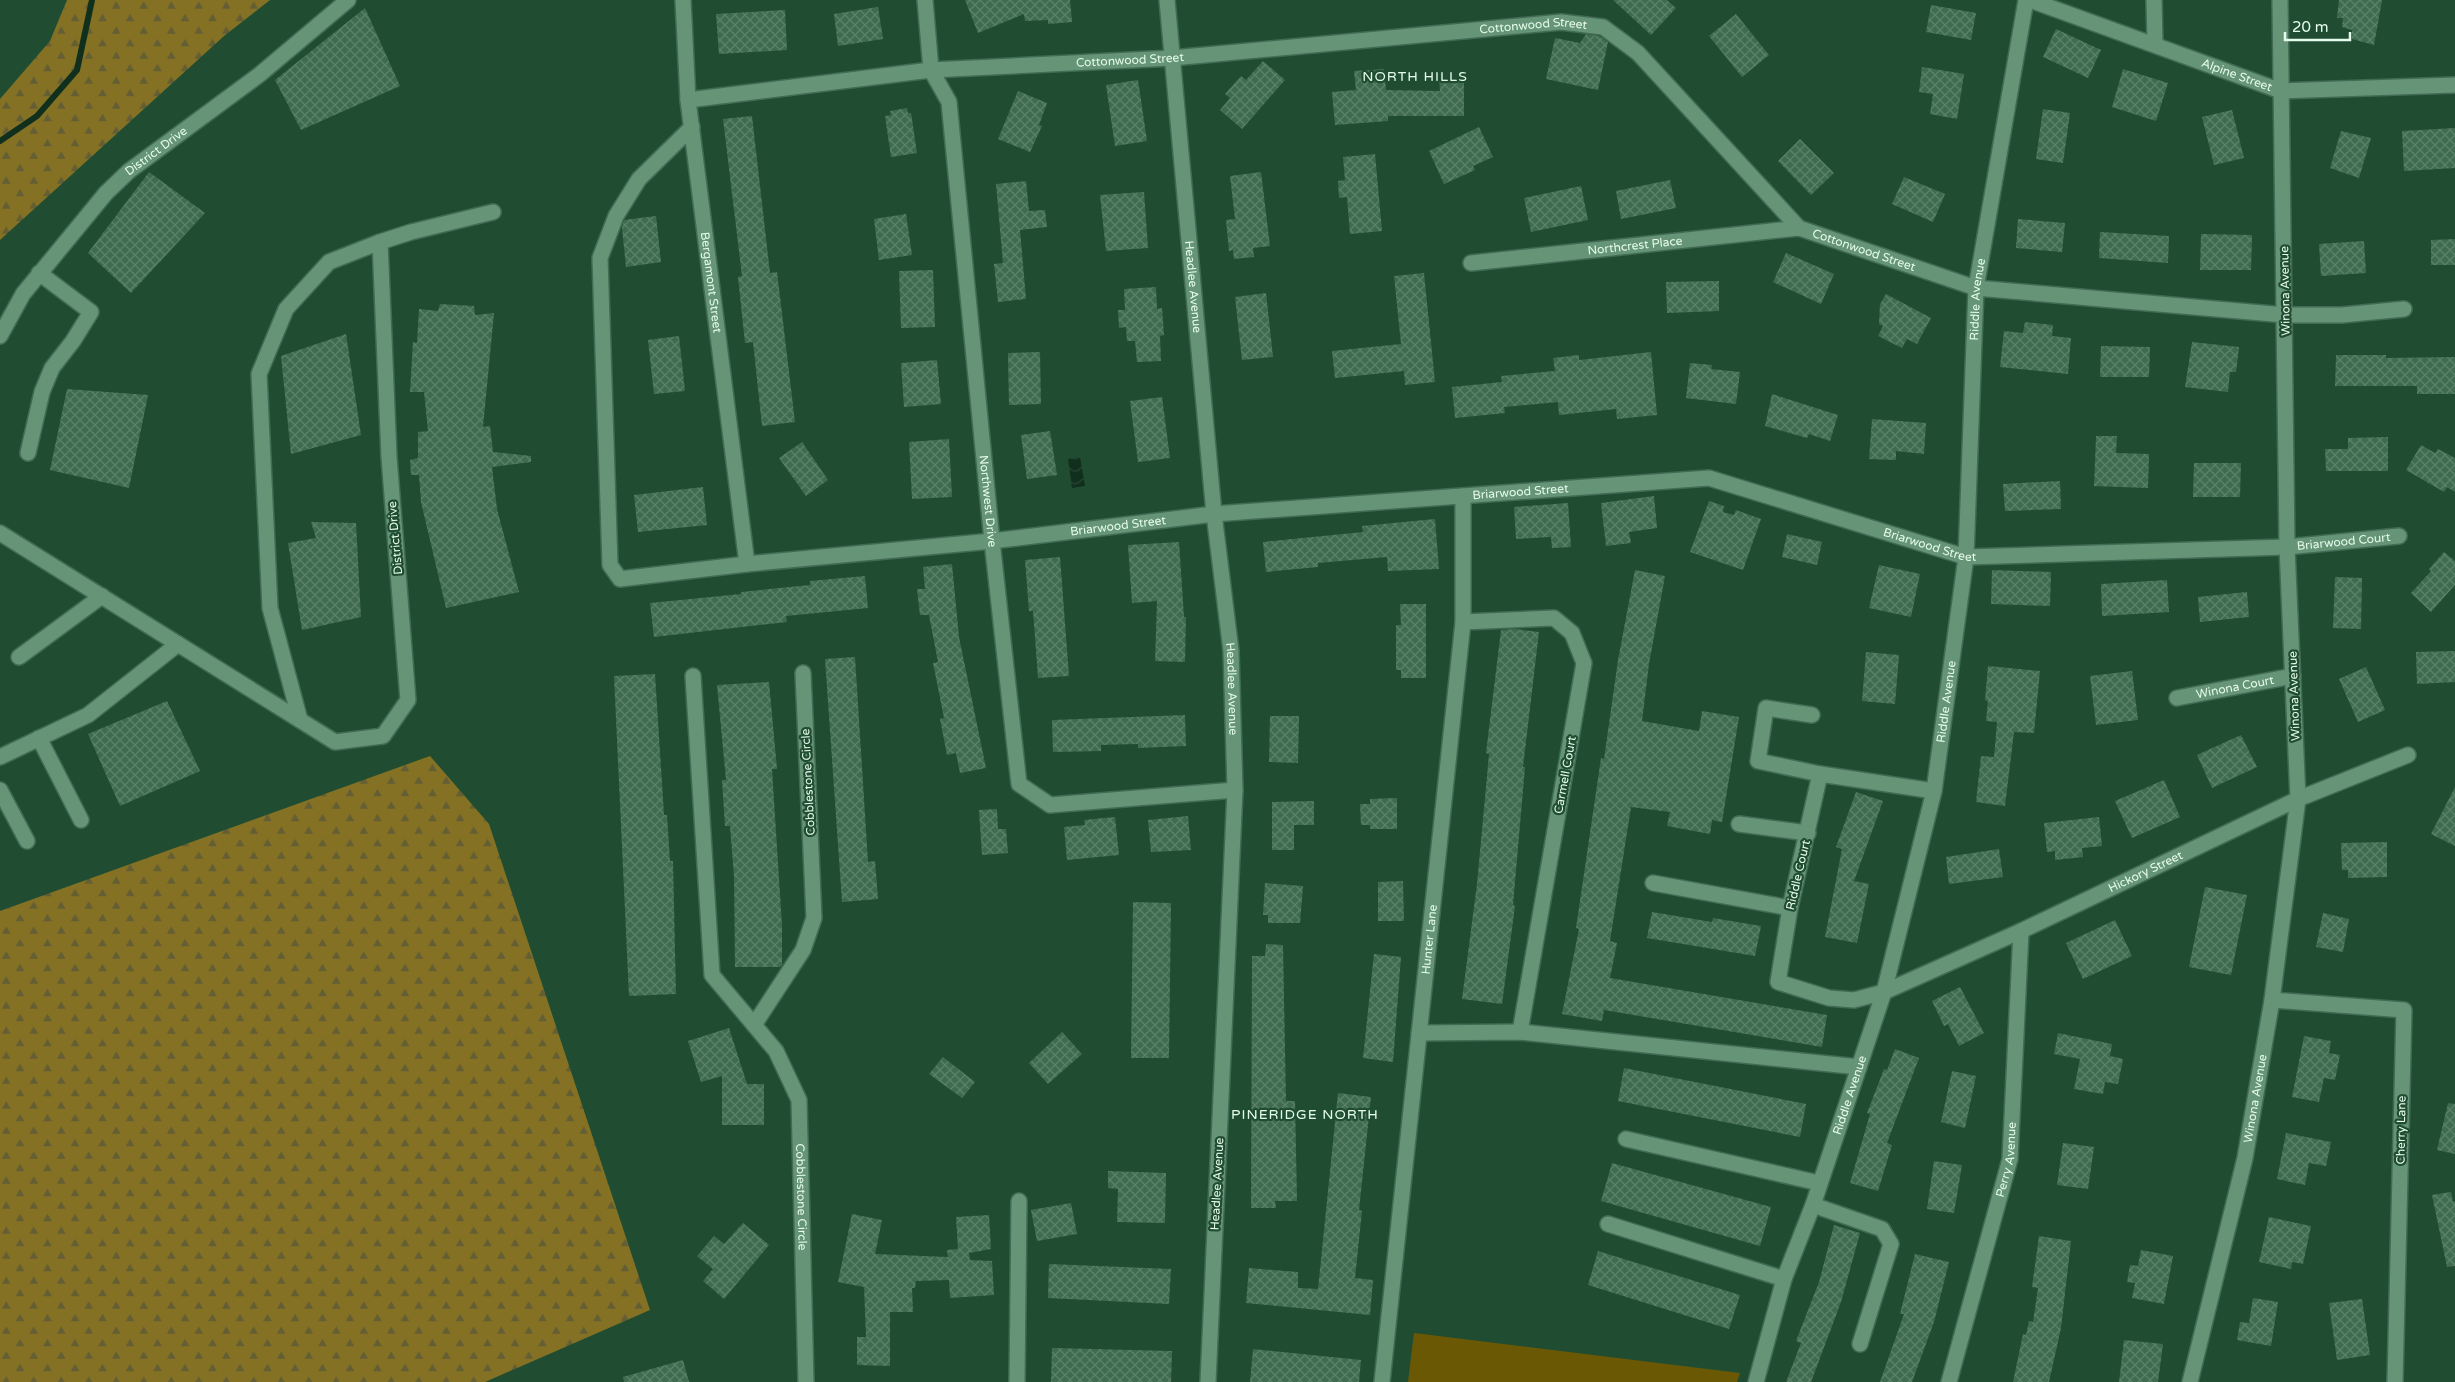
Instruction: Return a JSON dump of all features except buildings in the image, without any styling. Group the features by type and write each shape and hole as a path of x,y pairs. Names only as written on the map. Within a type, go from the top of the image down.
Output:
{"street":[{"name":"District Drive","path":"0,336 23,294 39,273 84,218 129,171 259,75 348,0"},
{"name":"Bergamont Street","path":"683,0 688,100 746,564"},
{"name":"Northwest Drive","path":"925,0 931,70 949,102 992,540 1019,784 1050,805 1235,790"},
{"name":"Headlee Avenue","path":"1167,0 1214,514 1231,651 1235,790 1208,1382"},
{"name":"Riddle Avenue","path":"1756,1382 1784,1279 1813,1205 1884,992 1934,791 1966,557 1976,288 2026,0"},
{"name":"Alpine Street","path":"2030,0 2281,90 2455,85"},
{"path":"2154,0 2156,44"},
{"name":"Winona Avenue","path":"2190,1382 2245,1158 2272,1000 2298,799 2287,547 2280,0"},
{"name":"Cottonwood Street","path":"688,100 931,70 1172,58 1561,22 1603,27 1638,53 1799,228 1976,288 2285,315 2342,315 2404,309"},
{"name":"Briarwood Street","path":"692,127 639,179 616,216 600,258 610,565 620,579 746,564 992,540 1214,514 1709,478 1966,557 2287,547"},
{"path":"300,720 270,608 259,374 286,309 329,262 411,232 494,212"},
{"name":"Northcrest Place","path":"1471,262 1799,228"},
{"name":"District Drive","path":"0,533 335,742 383,736 408,700 389,457 380,242"},
{"path":"28,453 42,392 52,368 73,341 91,312 39,273"},
{"name":"Hunter Lane","path":"1382,1382 1463,622 1463,496"},
{"name":"Briarwood Court","path":"2287,547 2399,536"},
{"path":"18,657 102,596"},
{"name":"Carmell Court","path":"1463,622 1554,618 1572,634 1584,663 1520,1032"},
{"path":"0,757 88,715 178,644"},
{"name":"Cobblestone Circle","path":"754,1025 803,950 814,918 803,673"},
{"name":"Cobblestone Circle","path":"693,676 712,975 776,1052 799,1100 806,1382"},
{"name":"Winona Court","path":"2177,698 2293,676"},
{"path":"1812,715 1766,708 1758,761 1820,774 1934,791"},
{"path":"39,738 81,820"},
{"name":"Hickory Street","path":"1884,992 2022,931 2298,799 2408,755"},
{"name":"Riddle Court","path":"1820,774 1790,908 1778,982 1830,998 1854,1000 1884,992"},
{"path":"0,790 27,841"},
{"path":"1739,824 1808,833"},
{"path":"1653,883 1790,908"},
{"name":"Perry Avenue","path":"1949,1382 2010,1158 2022,931"},
{"name":"Cherry Lane","path":"2272,1000 2404,1010 2395,1382"},
{"path":"1419,1033 1520,1032 1859,1066"},
{"path":"1626,1139 1820,1182"},
{"path":"1017,1382 1019,1201"},
{"path":"1813,1205 1882,1229 1891,1244 1860,1344"},
{"path":"1608,1224 1784,1279"}],"shaded area":[{"path":"1414,1333 1740,1373 1737,1382 1408,1382"}],"green space":[{"path":"67,0 270,0 224,36 0,240 0,99 50,41"},
{"path":"430,756 489,824 650,1310 485,1382 0,1382 0,911"}],"water":[{"path":"1080,457 1085,486 1072,488 1068,459"}],"waterway":[{"path":"0,141 37,116 77,70 92,0"}],"district":[{"name":"NORTH HILLS","path":"1415,76"},
{"name":"PINERIDGE NORTH","path":"1305,1114"}]}
